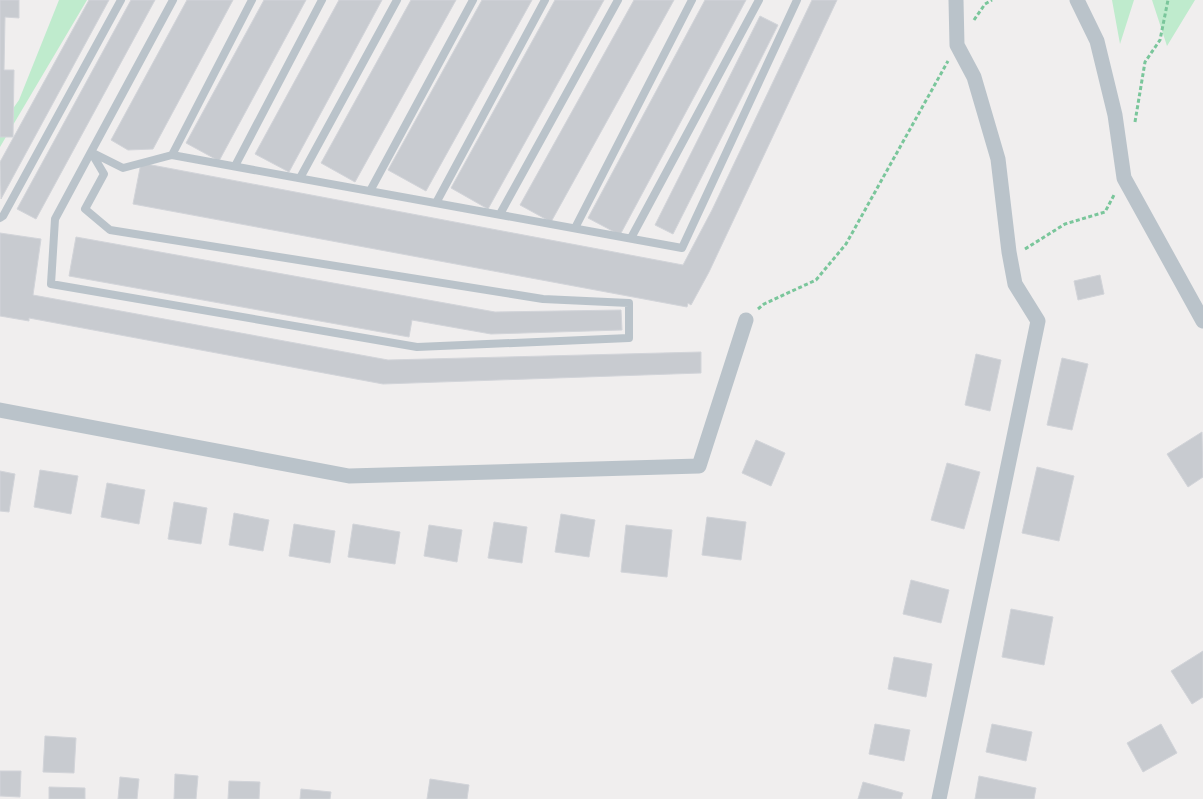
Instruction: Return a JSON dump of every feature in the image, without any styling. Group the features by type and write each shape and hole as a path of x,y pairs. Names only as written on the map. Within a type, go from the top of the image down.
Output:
{"street":[{"path":"940,799 1038,322 1015,284 1008,252 998,159 974,77 958,45 956,0"},
{"path":"1077,0 1099,50 1115,115 1124,178 1203,321"},
{"path":"0,410 349,476 699,466 746,320"}],"lane":[{"path":"0,218 3,216 121,0"},
{"path":"91,152 104,174 85,209 110,230 543,299 630,303 630,338 417,347 51,284 55,219 91,152 173,0"},
{"path":"172,155 252,0"},
{"path":"235,166 322,0"},
{"path":"300,178 397,0"},
{"path":"370,191 474,0"},
{"path":"436,203 545,0"},
{"path":"500,214 618,0"},
{"path":"575,228 692,0"},
{"path":"631,238 759,0"},
{"path":"91,152 123,168 172,155 682,248 797,0"}],"path":[{"path":"746,320 764,304 816,280 846,244 958,45"}],"green space":[{"path":"59,0 87,0 0,147 0,127 19,100"},
{"path":"1112,0 1134,0 1120,44"},
{"path":"1152,0 1195,0 1167,46"}],"building":[{"path":"0,0 19,0 19,18 5,17 4,70 14,70 13,137 0,137"},
{"path":"89,0 109,0 1,199 0,162"},
{"path":"131,0 155,0 36,219 17,209"},
{"path":"187,0 233,0 153,149 128,150 111,140"},
{"path":"264,0 306,0 219,161 186,143"},
{"path":"339,0 382,0 289,172 255,154"},
{"path":"411,0 456,0 355,182 321,163"},
{"path":"482,0 532,0 426,191 388,170"},
{"path":"555,0 604,0 488,209 451,188"},
{"path":"634,0 674,0 551,222 520,205"},
{"path":"705,0 746,0 620,235 588,218"},
{"path":"812,0 837,0 709,272 691,305 688,303 687,307 133,204 141,163 683,265 712,210"},
{"path":"760,16 778,25 673,234 655,225"},
{"path":"0,233 41,239 33,295 388,360 701,352 701,373 383,384 29,318 29,321 0,316"},
{"path":"76,237 495,312 621,310 622,330 491,334 412,320 409,337 69,276"},
{"path":"1100,275 1104,294 1078,300 1074,281"},
{"path":"976,354 1001,360 990,411 965,405"},
{"path":"1062,358 1088,364 1072,430 1047,425"},
{"path":"1202,432 1203,477 1188,487 1167,454"},
{"path":"756,440 785,453 771,486 742,473"},
{"path":"947,463 980,472 964,529 931,520"},
{"path":"1037,467 1074,476 1059,541 1022,533"},
{"path":"40,470 78,476 71,514 34,507"},
{"path":"0,471 15,474 9,512 0,511"},
{"path":"107,483 145,490 139,524 101,517"},
{"path":"174,502 207,508 201,544 168,539"},
{"path":"234,513 269,520 263,551 229,545"},
{"path":"561,514 595,520 589,557 555,552"},
{"path":"707,517 746,522 741,560 702,555"},
{"path":"494,522 527,527 522,563 488,558"},
{"path":"294,524 335,531 330,563 289,556"},
{"path":"353,524 400,532 395,564 348,557"},
{"path":"429,525 462,530 457,562 424,556"},
{"path":"626,525 672,530 667,577 621,572"},
{"path":"911,580 949,590 941,623 903,614"},
{"path":"1011,609 1053,617 1044,665 1002,657"},
{"path":"1203,651 1203,697 1192,704 1171,671"},
{"path":"894,657 932,664 926,697 888,689"},
{"path":"875,724 910,730 904,761 869,754"},
{"path":"992,724 1032,732 1026,761 986,752"},
{"path":"1161,724 1177,753 1143,772 1127,743"},
{"path":"45,736 76,738 74,773 43,772"},
{"path":"0,771 21,771 20,797 0,796"},
{"path":"175,774 198,776 196,799 174,799"},
{"path":"979,776 1036,788 1034,799 975,799"},
{"path":"120,777 139,779 137,799 118,799"},
{"path":"430,779 469,785 467,799 427,799"},
{"path":"229,781 260,782 259,799 228,799"},
{"path":"863,782 903,793 901,799 858,799"},
{"path":"49,787 85,788 85,799 49,799"},
{"path":"301,789 331,792 330,799 300,799"}]}
